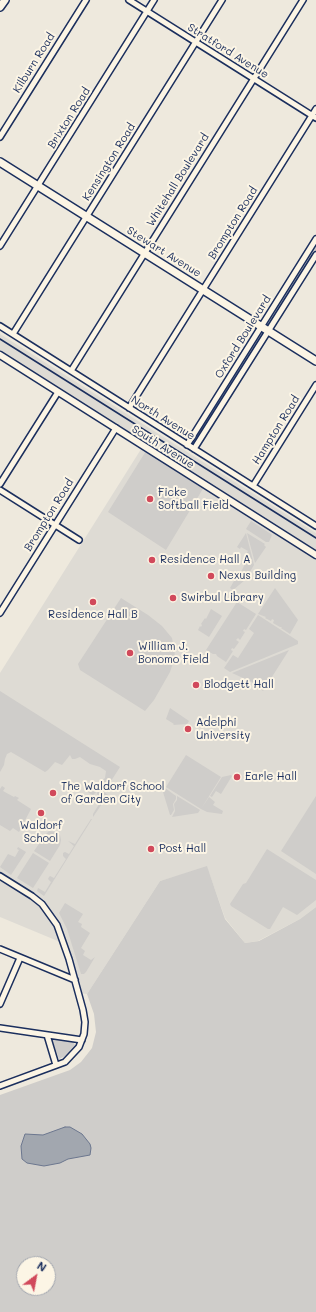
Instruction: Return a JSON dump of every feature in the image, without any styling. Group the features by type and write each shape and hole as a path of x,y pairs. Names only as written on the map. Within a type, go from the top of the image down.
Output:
{"main road":[{"path":"0,7 5,0"},
{"name":"Stewart Avenue","path":"0,162 316,361"}],"street":[{"name":"Kilburn Road","path":"0,137 86,0"},
{"name":"Stratford Avenue","path":"129,0 314,117"},
{"name":"Brixton Road","path":"0,246 154,0"},
{"name":"Kensington Road","path":"13,334 222,0"},
{"name":"Whitehall Boulevard","path":"71,371 303,0"},
{"name":"Brompton Road","path":"129,408 314,117 316,109"},
{"name":"Oxford Boulevard","path":"187,445 316,239"},
{"name":"Oxford Boulevard","path":"194,449 316,255"},
{"path":"299,267 306,272"},
{"name":"North Avenue","path":"0,326 316,526"},
{"name":"South Avenue","path":"0,355 316,555"},
{"name":"Hampton Road","path":"253,486 316,385"},
{"path":"223,388 230,392"},
{"path":"0,484 58,392"},
{"name":"Brompton Road","path":"0,613 116,428"},
{"path":"0,490 79,540"},
{"path":"0,876 36,898 52,916 63,938 85,1018 85,1028 82,1040 79,1047 69,1058 56,1065 0,1086"},
{"path":"0,949 75,980"},
{"path":"0,1004 20,958"},
{"path":"0,1028 82,1040"},
{"path":"46,1035 56,1065"}],"shaded area":[{"path":"316,241 316,253 194,448 188,445"},
{"name":"Adelphi University","path":"0,334 316,533 316,907 300,919 258,941 245,943 225,918 207,867 160,881 87,994 79,993 65,944 0,917 0,673 143,446 0,356"},
{"path":"146,451 204,487 166,550 108,512"},
{"path":"251,521 272,535 269,542 266,542 246,529"},
{"path":"246,533 254,565 245,580 233,590 230,588 245,564 243,562 242,564 241,563 248,551 241,547 240,549 237,547"},
{"path":"247,533 265,544 264,545 266,547 255,563"},
{"path":"275,588 298,620 290,634 281,628 282,627 273,623 274,620 272,619 271,621 258,614"},
{"name":"William J. Bonomo Field","path":"121,598 148,615 162,626 172,638 175,657 170,672 154,700 145,711 80,670 78,664"},
{"path":"237,602 256,614 246,630 244,629 243,631 245,632 240,640 238,638 236,640 239,642 234,649 232,648 231,650 233,651 226,662 216,654 206,650"},
{"path":"211,609 222,616 209,637 198,630"},
{"path":"258,615 298,641 298,644 230,672 224,668 233,655 238,658 254,633 249,629"},
{"path":"289,650 263,691 252,682 232,673"},
{"path":"0,691 120,767 104,792 108,795 93,817 93,814 101,801 97,794 98,790 93,795 86,789 89,784 98,789 97,787 99,783 105,778 106,771 100,767 90,764 80,757 72,759 70,755 62,765 55,762 45,772 11,752 7,754 0,772"},
{"path":"170,708 189,721 187,724 173,725 174,724 166,719"},
{"path":"186,755 221,777 201,809 166,787"},
{"path":"232,776 221,794 216,791 212,797 210,796 222,777"},
{"path":"2,786 5,788 3,791 19,798 17,800 31,809 19,832 13,828 10,831 0,825 0,789"},
{"path":"165,788 176,796 173,804 174,810 171,815 163,792"},
{"path":"177,796 200,810 198,813 172,817 175,811 174,804 177,800"},
{"path":"316,796 316,874 281,851"},
{"path":"209,797 215,802 213,805 223,811 222,814 207,812 201,809"},
{"path":"91,819 44,896 37,891 38,888 45,892 51,882 48,879 49,877 54,878 66,859 63,856 63,853 65,852 69,854 74,846 68,841 75,844"},
{"path":"49,831 57,832 60,835 61,840 60,845 50,861 34,851"},
{"path":"18,847 26,852 11,875 0,867 8,854 15,857 19,850 17,849"},
{"path":"267,849 316,880 316,900 297,915 283,907 270,929 268,929 230,904 243,884 246,883"},
{"path":"33,853 49,863 33,888 17,878"},
{"path":"207,866 225,919 245,943 259,941 300,919 316,907 316,1312 0,1312 0,1095 70,1070 81,1062 92,1048 96,1032 94,1014 87,994 160,881"},
{"path":"65,903 83,914 78,922 82,924 81,927 90,933 81,948 85,951 83,955 91,960 95,957 84,974 81,974 67,929 59,913"},
{"path":"52,1040 73,1042 75,1045 65,1056 59,1059"},
{"path":"65,1127 70,1127 82,1134 90,1144 90,1155 68,1159 60,1163 44,1166 27,1163 22,1159 21,1146 25,1134 43,1135"}],"railway":[{"path":"0,339 316,538"}],"place":[{"name":"Ficke Softball Field","path":"150,499"},
{"name":"Residence Hall A","path":"152,560"},
{"name":"Nexus Building","path":"211,576"},
{"name":"Swirbul Library","path":"173,598"},
{"name":"Residence Hall B","path":"93,602"},
{"name":"William J. Bonomo Field","path":"130,653"},
{"name":"Blodgett Hall","path":"196,685"},
{"name":"Adelphi University","path":"188,729"},
{"name":"Earle Hall","path":"237,777"},
{"name":"The Waldorf School of Garden City","path":"53,793"},
{"name":"Waldorf School","path":"41,813"},
{"name":"Post Hall","path":"151,849"}]}
